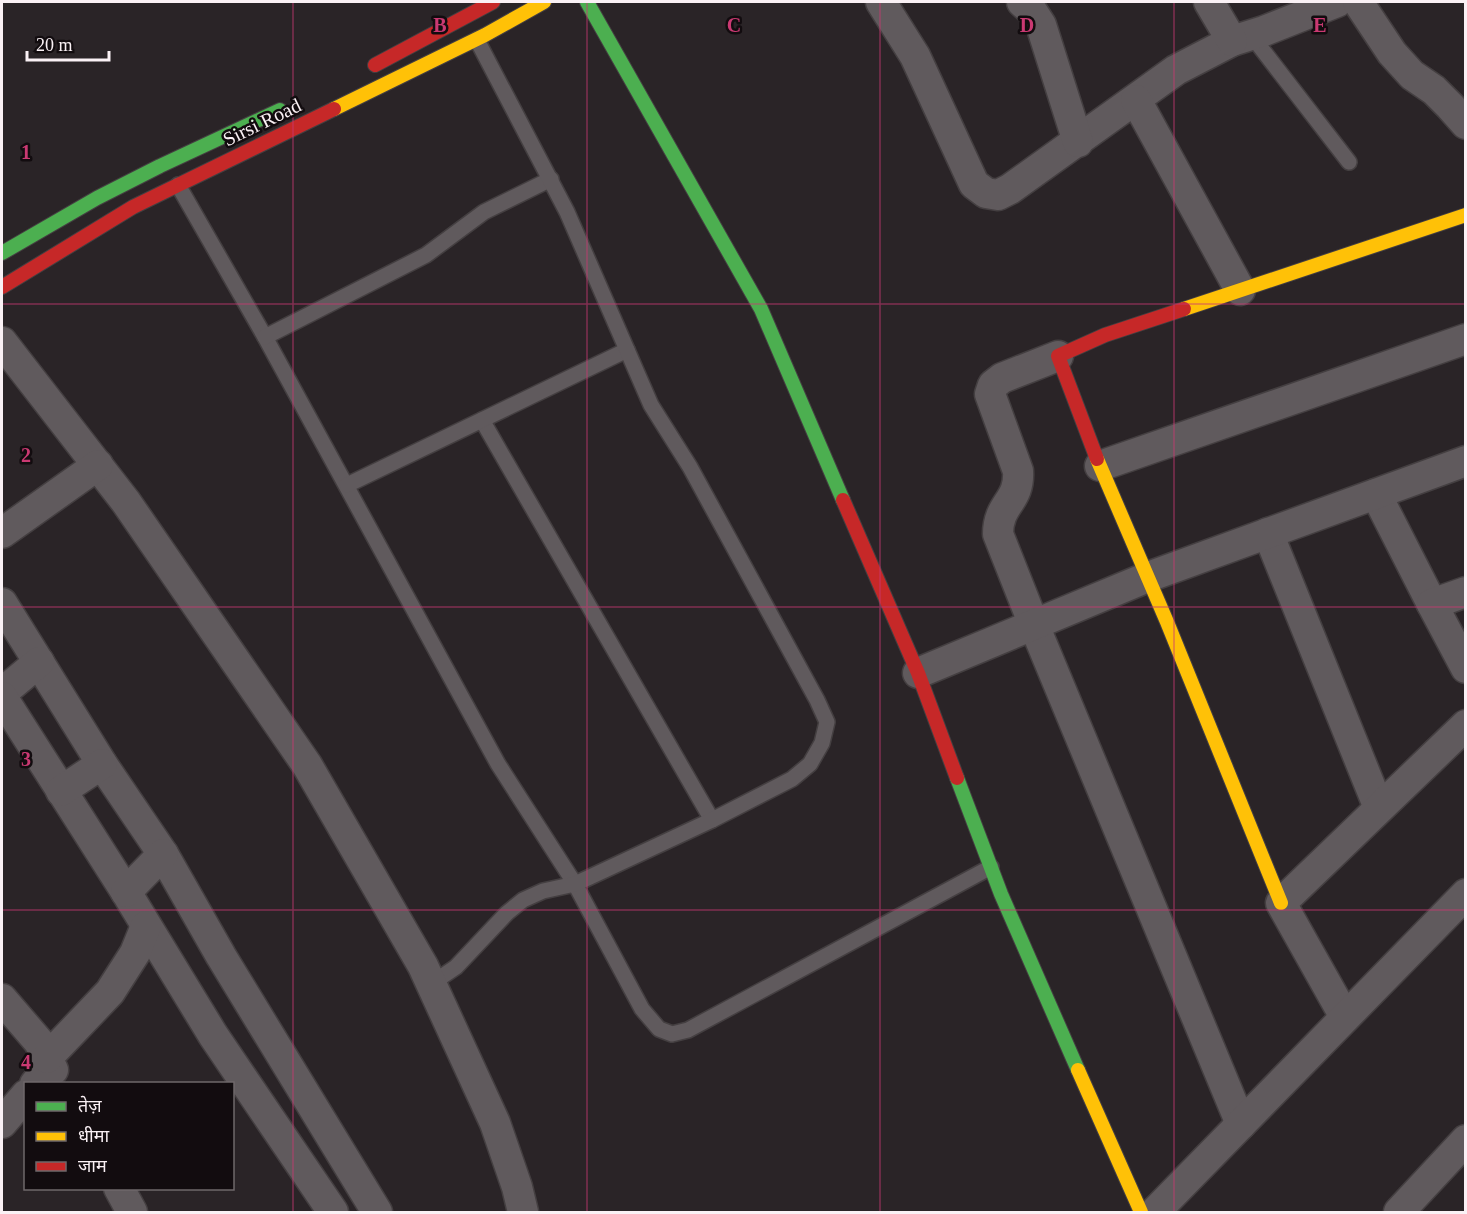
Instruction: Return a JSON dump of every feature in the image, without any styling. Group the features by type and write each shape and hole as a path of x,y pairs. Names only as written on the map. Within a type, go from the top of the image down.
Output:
{"street":[{"path":"368,70 493,2"},
{"name":"Sirsi Road","path":"2,286 133,207 477,40 544,2"},
{"path":"587,2 761,309 918,674 991,867 1141,1212"},
{"path":"881,2 915,56 974,184 986,193 998,195 1078,142 1176,70 1242,38 1337,2"},
{"path":"1022,2 1032,11 1041,25 1078,142"},
{"path":"1209,2 1242,38"},
{"path":"1358,2 1392,52 1412,75 1434,90 1466,124"},
{"path":"1136,100 1240,290"},
{"name":"Sirsi Road","path":"2,253 97,198 160,166 295,104"},
{"path":"1241,1124 998,534 998,522 1003,509 1016,493 1019,483 1018,471 990,394 993,385 1002,378 1105,335 1466,215"},
{"path":"1100,466 1466,339"},
{"path":"2,342 98,465 307,765 423,966 495,1123 518,1187 523,1212"},
{"path":"1058,356 1100,466 1148,577 1281,903 1346,1017"},
{"path":"918,674 1148,577 1466,461"},
{"path":"2,533 98,465"},
{"path":"1376,494 1466,668"},
{"path":"1268,533 1379,808"},
{"path":"1432,604 1466,592"},
{"path":"2,603 102,764 163,854 221,956 377,1212"},
{"path":"39,662 2,695 126,892 182,986 333,1212"},
{"path":"1281,903 1466,725"},
{"path":"61,791 102,764"},
{"path":"126,892 163,854"},
{"path":"1155,1212 1466,894"},
{"path":"49,1074 110,992 135,953 146,926"},
{"path":"182,986 221,956"},
{"path":"2,999 39,1042 49,1074"},
{"path":"2,1123 24,1097"},
{"path":"1399,1212 1466,1140"},
{"path":"119,1190 132,1212"}],"lane":[{"path":"1242,38 1349,162"},
{"path":"431,984 456,967 507,913 524,900 543,891 575,884 712,820 792,779 810,764 822,743 827,722 690,467 651,405 551,179 477,40"},
{"path":"266,337 426,255 484,212 551,179"},
{"path":"178,185 266,337 498,764 575,884 642,1009 659,1029 672,1034 687,1030 991,867"},
{"path":"347,485 627,350"},
{"path":"482,420 712,820"}],"traffic: fast":[{"path":"587,2 761,309 843,500"},
{"path":"2,253 97,198 280,110"},
{"path":"957,778 1001,894 1078,1070"}],"traffic: slow":[{"path":"334,109 485,35 544,2"},
{"path":"1184,309 1466,215"},
{"path":"1097,459 1167,622 1281,903"},
{"path":"1078,1070 1141,1212"}],"traffic: jam":[{"path":"375,65 493,2"},
{"path":"2,287 133,207 334,109"},
{"path":"1097,459 1058,356 1105,335 1184,309"},
{"path":"843,500 918,673 957,778"}]}
